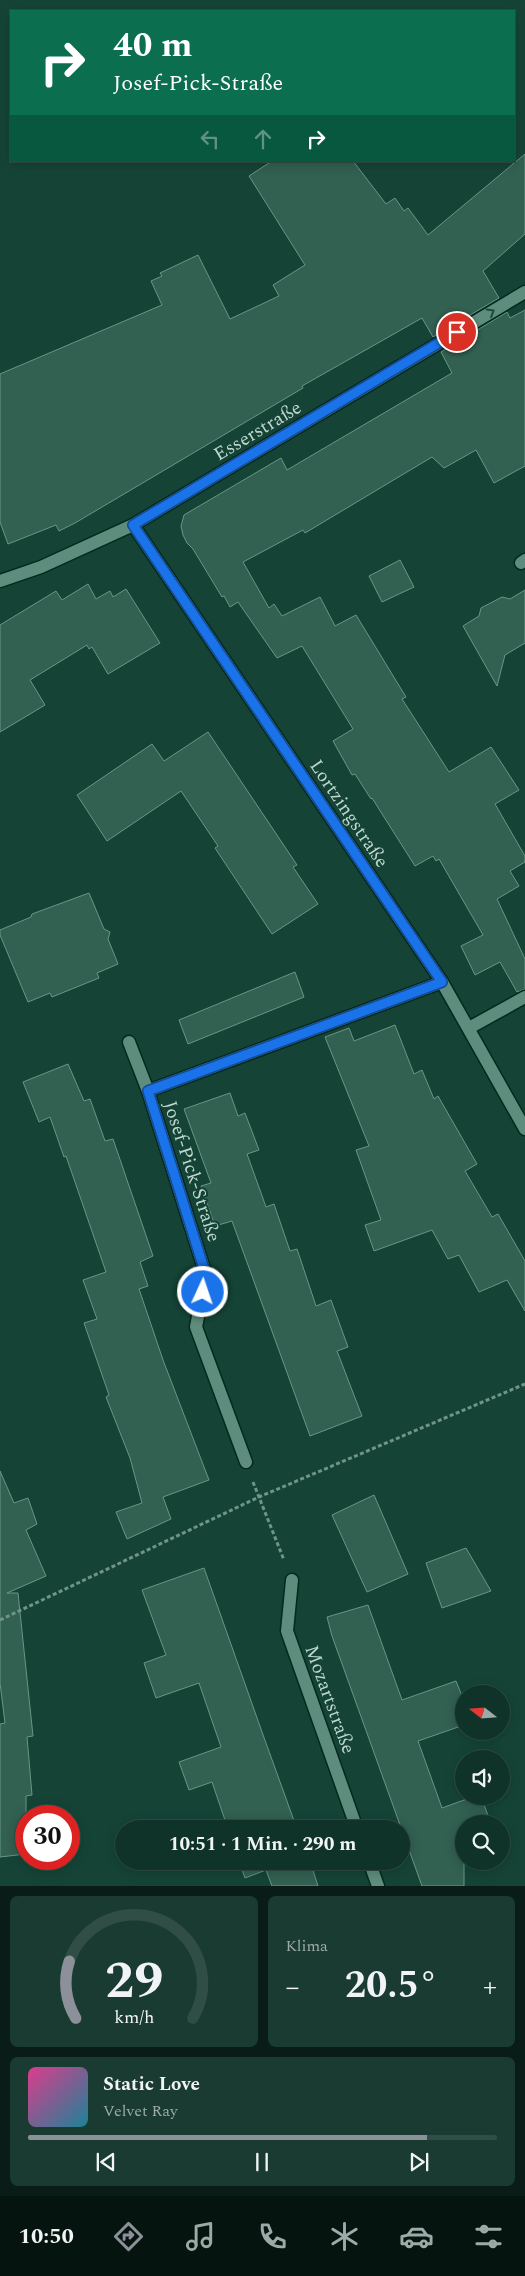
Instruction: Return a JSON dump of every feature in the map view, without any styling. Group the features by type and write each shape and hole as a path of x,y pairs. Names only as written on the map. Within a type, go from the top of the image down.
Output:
{"street":[{"name":"Esserstraße","path":"0,581 41,567 133,525 525,292"},
{"name":"Lortzingstraße","path":"133,525 442,982 525,1129"},
{"name":"Josef-Pick-Straße","path":"148,1091 442,982"},
{"path":"469,1028 525,997"},
{"name":"Josef-Pick-Straße","path":"129,1042 148,1091 206,1275 196,1326 246,1462"},
{"name":"Mozartstraße","path":"292,1580 287,1631 354,1820"},
{"path":"372,1870 378,1886"}],"path":[{"path":"0,1620 259,1498 525,1384"},
{"path":"259,1498 292,1580"}],"building":[{"path":"525,154 525,234 483,271 499,298 433,337 422,318 302,386 303,388 75,523 59,531 56,525 8,544 0,522 0,374 162,305 151,281 162,276 160,273 198,255 230,319 279,296 273,285 305,265 249,176 270,162 354,162 386,204 395,198 404,211 408,208 428,235"},
{"path":"525,310 525,466 494,483 476,450 444,468 432,457 305,533 303,530 243,562 269,608 274,604 282,616 320,597 335,626 356,615 406,697 402,699 449,772 491,747 519,790 495,804 525,856 525,862 510,871 519,886 497,899 525,959 525,989 517,992 500,962 475,975 461,946 483,935 439,859 436,861 433,856 415,866 372,798 355,774 352,775 333,741 353,729 302,646 277,658 238,602 230,607 224,596 222,597 193,549 187,543 181,526 184,515 281,458 287,470 452,373 441,352 507,312 510,318"},
{"path":"400,560 414,587 382,602 369,576"},
{"path":"88,584 96,599 110,591 113,597 126,589 160,643 108,674 92,647 89,649 87,645 30,680 45,705 0,732 0,625 56,591 62,600"},
{"path":"525,590 525,643 505,655 497,686 463,626 479,616 481,608 502,597 510,599"},
{"path":"208,732 297,865 293,867 318,904 272,934 215,848 218,846 181,791 107,841 77,795 152,744 164,761"},
{"path":"89,893 104,929 110,932 108,939 118,964 97,973 99,978 52,997 50,993 28,1002 0,935 0,930 31,917 32,914"},
{"path":"295,972 304,997 188,1044 179,1020"},
{"path":"395,1025 414,1074 422,1070 434,1099 438,1096 477,1164 465,1171 492,1217 498,1214 525,1261 525,1311 507,1280 479,1292 459,1255 448,1259 432,1230 374,1251 365,1225 381,1220 356,1150 369,1146 325,1037 349,1028 354,1041"},
{"path":"68,1064 84,1101 90,1099 105,1141 113,1139 153,1256 140,1262 148,1286 139,1289 163,1360 209,1480 163,1497 171,1519 127,1539 116,1512 142,1503 130,1458 106,1397 109,1395 84,1323 97,1319 83,1280 106,1272 66,1156 64,1157 50,1117 39,1122 23,1082"},
{"path":"230,1093 238,1116 245,1113 259,1150 247,1154 266,1207 274,1204 290,1251 297,1249 316,1306 331,1300 348,1347 337,1351 362,1416 310,1436 232,1221 215,1226 201,1186 211,1183 184,1109"},
{"path":"0,1471 14,1503 28,1498 37,1524 26,1530 46,1576 7,1593 18,1593 33,1736 27,1737 32,1795 26,1796 26,1805 15,1805 15,1855 0,1857 0,1724 5,1723 0,1683"},
{"path":"374,1495 408,1574 367,1592 332,1515"},
{"path":"466,1548 491,1591 442,1608 426,1563"},
{"path":"204,1568 294,1820 225,1820 212,1782 189,1790 179,1762 221,1747 199,1683 156,1698 144,1663 166,1655 142,1590"},
{"path":"368,1605 402,1700 456,1681 458,1685 455,1685 455,1728 418,1741 442,1808 455,1803 455,1805 484,1805 488,1815 455,1815 455,1870 464,1870 464,1886 422,1886 410,1853 410,1820 398,1820 332,1636 327,1617"},
{"path":"242,1870 266,1870 245,1878"},
{"path":"266,1870 313,1870 318,1886 272,1886"}],"route":[{"path":"203,1292 206,1275 148,1091 442,982 133,525 457,332"}]}
